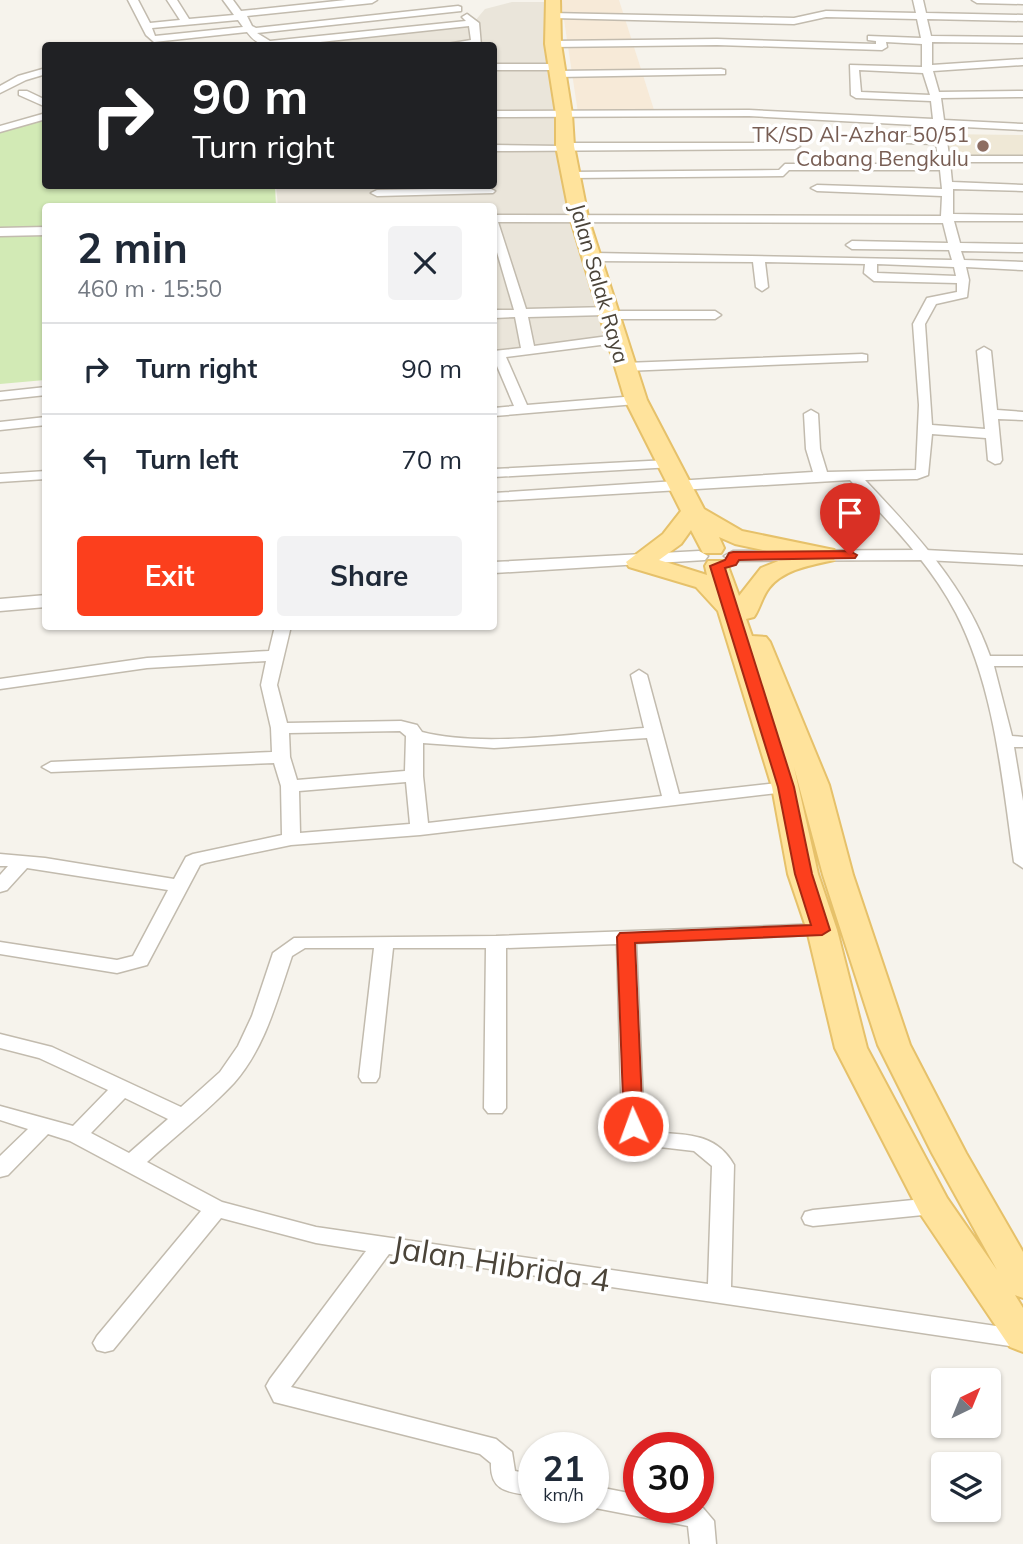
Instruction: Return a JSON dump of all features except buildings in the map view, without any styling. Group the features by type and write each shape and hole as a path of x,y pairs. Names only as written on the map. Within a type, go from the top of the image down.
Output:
{"main road":[{"name":"Jalan Salak Raya","path":"554,8 553,44 564,114 565,147 579,217 594,257 636,400 691,512 718,558 736,609"},
{"path":"640,561 672,539 691,512 735,537 821,555"},
{"path":"736,609 755,584 772,570 821,555"},
{"path":"640,561 705,582 736,609 815,785 838,875 894,1045 1019,1271"},
{"path":"736,609 786,787 803,874 822,930 851,1048 933,1206 1023,1338"},
{"path":"851,1048 894,1045"}],"street":[{"path":"134,0 155,42 458,9"},
{"path":"172,0 186,22"},
{"path":"228,0 253,30 257,40 263,42"},
{"path":"290,0 298,8"},
{"path":"146,26 344,1 372,0"},
{"path":"447,0 474,23 475,42"},
{"path":"497,497 821,476 917,475 923,472 925,373 919,324 931,301 962,295 963,280 948,218 948,189 939,123 927,69 927,40 918,0"},
{"path":"977,0 1023,1"},
{"path":"554,8 794,22 826,14 1023,18"},
{"path":"324,42 474,23"},
{"path":"848,37 1023,40"},
{"path":"553,44 717,42 882,47 880,39"},
{"path":"1023,62 927,69 854,67 856,95 1023,94"},
{"path":"497,67 557,71 721,72"},
{"path":"0,90 22,78 42,72"},
{"path":"23,93 42,102"},
{"path":"497,114 758,114 1023,127"},
{"path":"0,129 42,117"},
{"path":"905,140 940,141"},
{"path":"497,148 795,146"},
{"path":"570,176 783,173 785,167 1023,159"},
{"path":"817,188 1023,188"},
{"path":"497,218 1023,218"},
{"path":"0,230 42,229"},
{"path":"852,245 1023,248"},
{"path":"497,249 521,313 528,350"},
{"path":"594,257 872,260 1023,266"},
{"path":"759,259 762,287"},
{"path":"872,260 870,273 874,277 963,280"},
{"path":"497,314 715,315"},
{"path":"497,354 616,339"},
{"path":"984,351 995,460"},
{"path":"497,356 522,409"},
{"path":"625,367 862,358"},
{"path":"0,396 42,391"},
{"path":"497,412 636,400"},
{"path":"811,414 813,449 821,476"},
{"path":"991,415 1023,416"},
{"path":"0,426 42,421"},
{"path":"925,429 991,434"},
{"path":"497,473 668,464"},
{"path":"0,478 42,475"},
{"path":"853,475 925,555 964,613 983,661 1004,741 1019,814 1023,862"},
{"path":"497,568 821,555 1023,559"},
{"path":"0,605 42,601"},
{"path":"282,630 269,685 280,728 281,757 290,786 291,839"},
{"path":"0,684 147,663 274,656"},
{"path":"983,661 1023,661"},
{"path":"639,675 672,800"},
{"path":"280,728 401,726 411,730 415,736 414,776 420,829"},
{"path":"415,736 438,742 473,742 656,733"},
{"path":"1004,741 1023,743"},
{"path":"51,767 281,757"},
{"path":"290,786 414,776"},
{"path":"0,948 117,967 127,966 140,960 193,861 291,839 420,829 786,787"},
{"path":"0,860 23,861 130,881 180,886"},
{"path":"0,886 23,861"},
{"path":"131,1164 226,1077 247,1048 262,1016 283,953 293,945 310,941 496,942 822,930"},
{"path":"626,937 633,1126 642,1139 697,1143 720,1159 723,1165 719,1296"},
{"path":"369,1077 384,942"},
{"path":"495,1108 496,942"},
{"path":"0,1041 45,1052 181,1116"},
{"path":"77,1135 124,1087"},
{"name":"Jalan Hibrida 4","path":"0,1113 77,1135 216,1209 316,1235 719,1296 1023,1338"},
{"path":"0,1169 45,1125"},
{"path":"813,1218 933,1206"},
{"path":"105,1343 216,1209"},
{"path":"383,1245 278,1386 278,1390 284,1395 487,1446 503,1459 503,1475 518,1482"},
{"path":"701,1523 703,1544"}],"shaded area":[{"path":"561,0 619,0 655,113 578,113"},
{"path":"512,2 546,2 580,239 609,342 497,354 497,203 278,203 276,189 497,189 497,42 301,42 474,22 485,9"},
{"name":"TK/SD Al-Azhar 50/51 Cabang Bengkulu","path":"943,134 1023,135 1023,158 944,156"}],"green space":[{"path":"42,121 42,189 275,189 276,203 42,203 42,380 0,384 0,129"}],"place":[{"name":"TK/SD Al-Azhar 50/51 Cabang Bengkulu","path":"983,146"}],"route":[{"path":"633,1126 626,937 822,930 803,874 786,787 717,566 731,562 733,556 850,555"}]}
